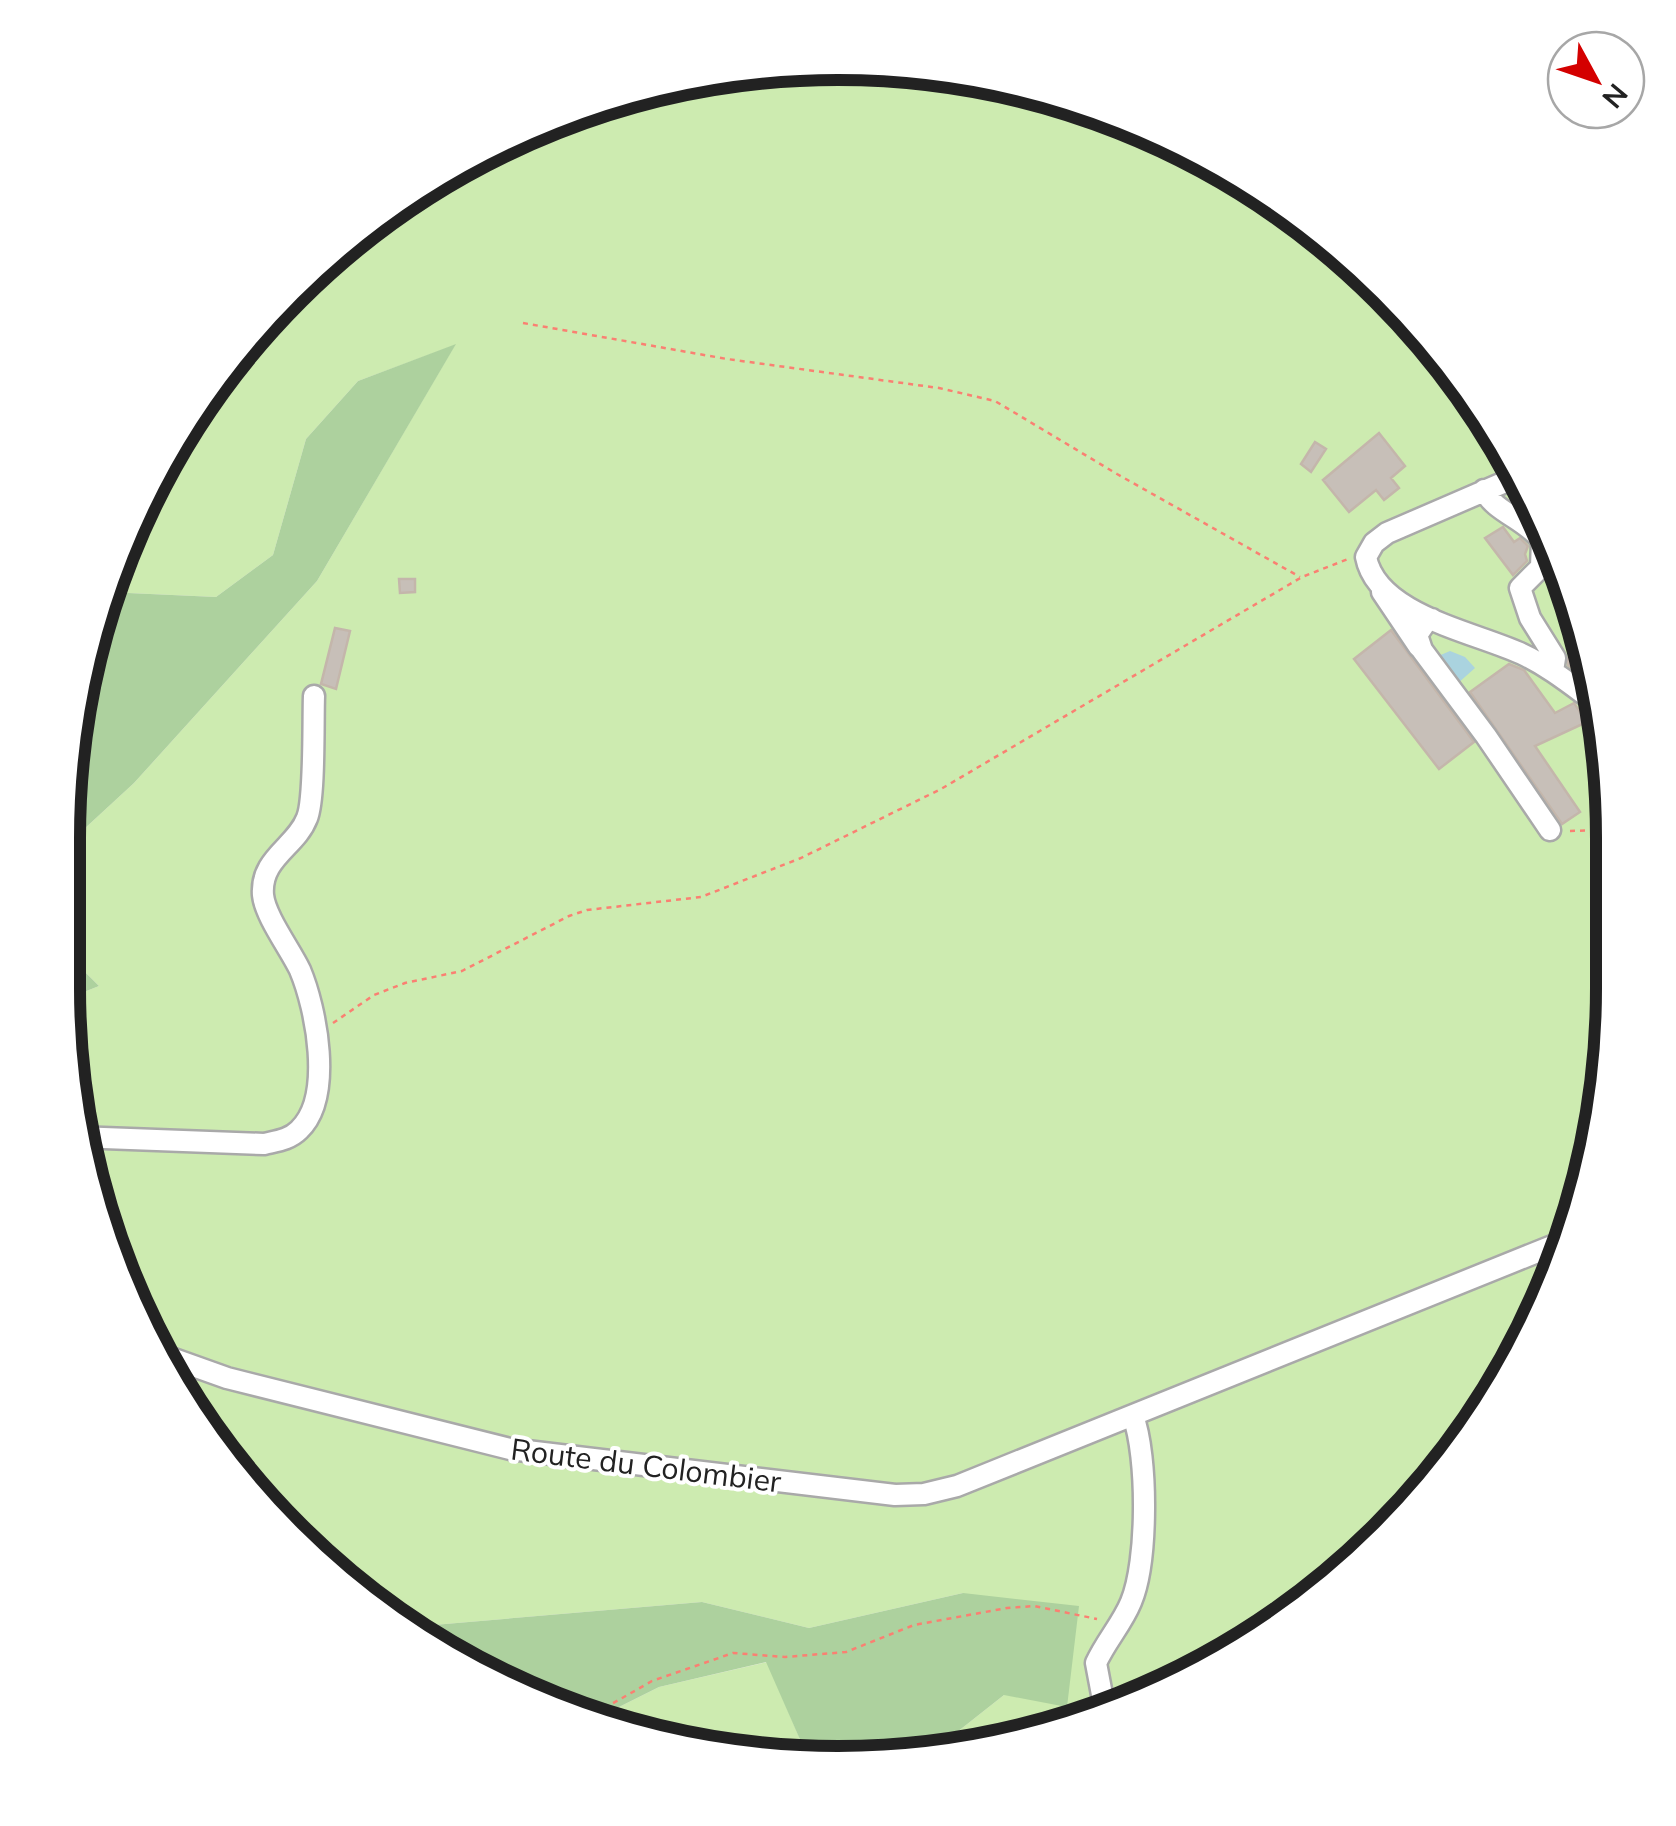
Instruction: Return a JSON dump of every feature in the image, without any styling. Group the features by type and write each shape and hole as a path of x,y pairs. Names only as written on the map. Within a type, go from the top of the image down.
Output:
{"street":[{"path":"1506,481 1387,533 1366,556 1368,570 1378,586 1550,830"},
{"path":"1484,490 1491,501 1530,529"},
{"path":"1541,557 1541,566 1520,588 1530,618 1555,658 1552,671"},
{"path":"1378,586 1432,619 1524,655 1582,693"},
{"path":"1422,650 1417,635 1432,619"},
{"path":"95,1137 264,1144 286,1139 309,1117 315,1096 317,1038 313,1003 263,896 269,865 308,818 314,696"},
{"name":"Route du Colombier","path":"179,1362 227,1378 510,1449 895,1495 924,1494 957,1486 1550,1247"},
{"path":"1103,1698 1096,1663 1130,1606 1139,1579 1142,1486 1133,1416"}],"path":[{"path":"523,323 726,359 939,388 994,401 1302,578"},
{"path":"317,1038 342,1015 374,995 406,983 462,971 570,916 587,910 701,898 801,858 941,789 1302,578 1366,556"},
{"path":"1550,830 1559,834 1596,830"},
{"path":"603,1709 652,1681 733,1653 785,1657 846,1652 914,1625 966,1614 1034,1606 1086,1614 1116,1629"}],"green space":[{"path":"838,80 937,86 1082,120 1173,158 1259,208 1338,268 1374,302 1408,338 1468,417 1518,503 1556,594 1590,739 1596,838 1596,988 1590,1087 1556,1232 1518,1323 1468,1409 1408,1488 1374,1524 1338,1558 1259,1618 1173,1668 1128,1688 1082,1706 986,1731 950,1738 1004,1695 963,1593 809,1628 702,1602 429,1625 417,1618 338,1558 268,1488 208,1409 182,1367 138,1278 106,1184 86,1087 80,994 99,986 80,967 80,838 80,833 134,783 317,581 455,345 358,381 306,439 273,555 216,597 121,593 158,503 208,417 237,377 268,338 338,268 417,208 503,158 594,120 739,86"},
{"path":"456,344 317,581 134,783 80,833 86,739 121,593 216,597 273,555 306,439 358,381"},
{"path":"80,967 99,986 80,994"},
{"path":"963,1593 1079,1606 1067,1707 1004,1695 950,1738 838,1746 802,1745 766,1662 659,1687 611,1711 503,1668 429,1625 702,1602 809,1628"},
{"path":"767,1662 802,1745 739,1740 611,1711 659,1687"}],"water":[{"path":"1450,651 1465,657 1475,668 1457,684 1436,657"}],"building":[{"path":"1379,433 1405,466 1391,478 1399,488 1384,500 1376,490 1349,512 1323,480"},
{"path":"1315,442 1326,449 1311,472 1301,464"},
{"path":"1503,527 1514,542 1520,538 1528,546 1527,561 1513,575 1485,538"},
{"path":"399,579 415,579 415,592 400,593"},
{"path":"335,628 350,631 336,689 321,684"},
{"path":"1391,630 1474,742 1439,769 1354,659"},
{"path":"1573,655 1577,671 1568,665 1568,658"},
{"path":"1509,664 1524,670 1555,713 1574,703 1587,722 1535,746 1580,812 1562,824 1470,692"}]}
